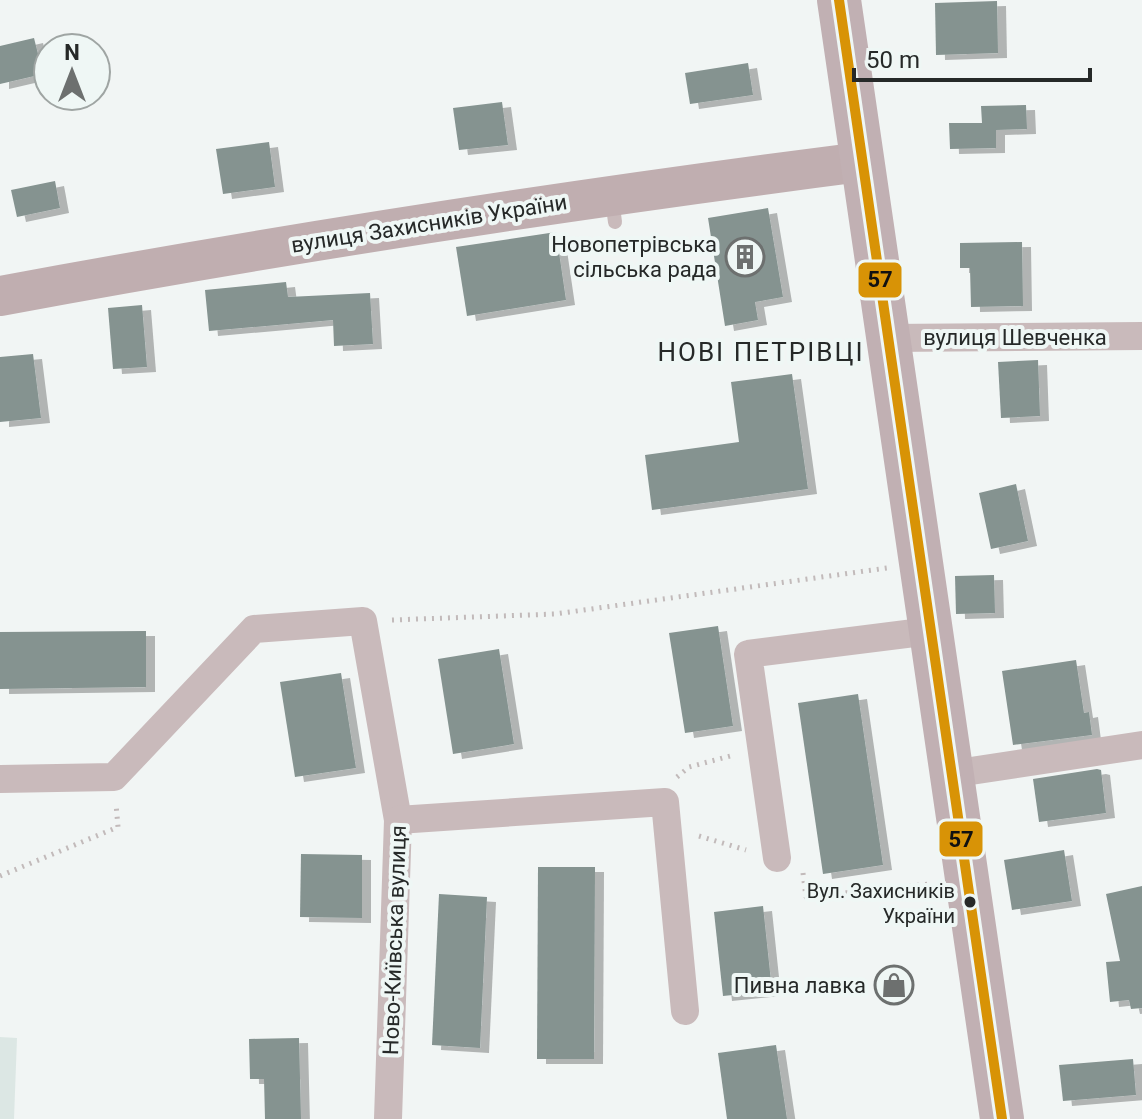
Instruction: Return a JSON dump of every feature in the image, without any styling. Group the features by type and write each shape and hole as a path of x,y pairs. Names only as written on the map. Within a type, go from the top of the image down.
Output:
{"main road":[{"path":"839,0 1002,1119"}],"street":[{"name":"вулиця Захисників України","path":"0,296 158,266 613,208 861,162"},
{"name":"вулиця Шевченка","path":"887,338 1142,336"},
{"path":"0,779 114,777 254,629 363,621"},
{"name":"Ново-Київська вулиця","path":"363,621 398,820 388,1119"},
{"path":"777,858 748,654 930,631"},
{"path":"951,774 1142,745"},
{"path":"398,820 665,802 685,1011"}],"path":[{"path":"363,621 555,614 920,563"},
{"path":"646,803 689,767 761,748"},
{"path":"0,876 118,827 114,777"}],"shaded area":[{"path":"0,1037 17,1038 14,1119 0,1119"}],"building":[{"path":"997,1 998,53 936,55 935,3"},
{"path":"32,38 32,77 0,84 0,46"},
{"path":"748,63 753,95 690,104 685,73"},
{"path":"502,102 508,145 459,150 453,108"},
{"path":"1026,105 1027,129 996,130 996,148 950,149 949,123 982,123 981,106"},
{"path":"269,142 275,187 223,194 216,149"},
{"path":"55,181 60,208 17,217 11,190"},
{"name":"Новопетрівська сільська рада","path":"768,208 783,297 755,302 758,320 725,326 708,218"},
{"path":"556,232 566,300 467,316 456,247"},
{"path":"1022,242 1023,306 971,307 970,268 960,268 960,243"},
{"path":"286,282 288,297 370,293 373,344 334,346 333,320 209,331 205,290"},
{"path":"142,305 147,367 113,369 108,308"},
{"path":"33,354 41,418 0,422 0,357"},
{"path":"1038,360 1040,416 1001,418 998,362"},
{"path":"792,374 808,489 652,510 645,455 739,442 731,382"},
{"path":"1016,484 1028,541 991,549 979,493"},
{"path":"994,575 995,613 956,614 955,576"},
{"path":"718,626 733,726 685,733 669,633"},
{"path":"146,631 146,687 0,689 0,632"},
{"path":"499,649 514,744 453,754 438,659"},
{"path":"1076,660 1084,713 1089,712 1092,735 1013,745 1002,671"},
{"path":"341,673 356,768 295,777 280,682"},
{"path":"858,694 883,865 823,874 798,703"},
{"path":"1101,770 1106,813 1039,822 1033,779"},
{"path":"1064,850 1072,901 1012,910 1004,860"},
{"path":"301,854 362,855 362,918 300,917"},
{"path":"538,867 595,867 594,1059 537,1059"},
{"path":"1142,886 1142,1008 1131,1009 1129,1000 1110,1002 1106,962 1120,961 1106,894"},
{"path":"439,894 487,897 480,1048 432,1045"},
{"path":"763,906 772,991 723,996 714,912"},
{"path":"299,1038 301,1119 265,1119 264,1079 250,1079 249,1039"},
{"path":"776,1045 787,1119 727,1119 718,1053"},
{"path":"1133,1059 1136,1095 1063,1101 1059,1065"}],"transit line":[{"name":"57","path":"839,0 1002,1119"}],"place":[{"name":"Новопетрівська сільська рада","path":"745,257"},
{"name":"Вул. Захисників України","path":"970,902"},
{"name":"Пивна лавка","path":"894,985"}],"district":[{"name":"НОВІ ПЕТРІВЦІ","path":"761,352"}]}
